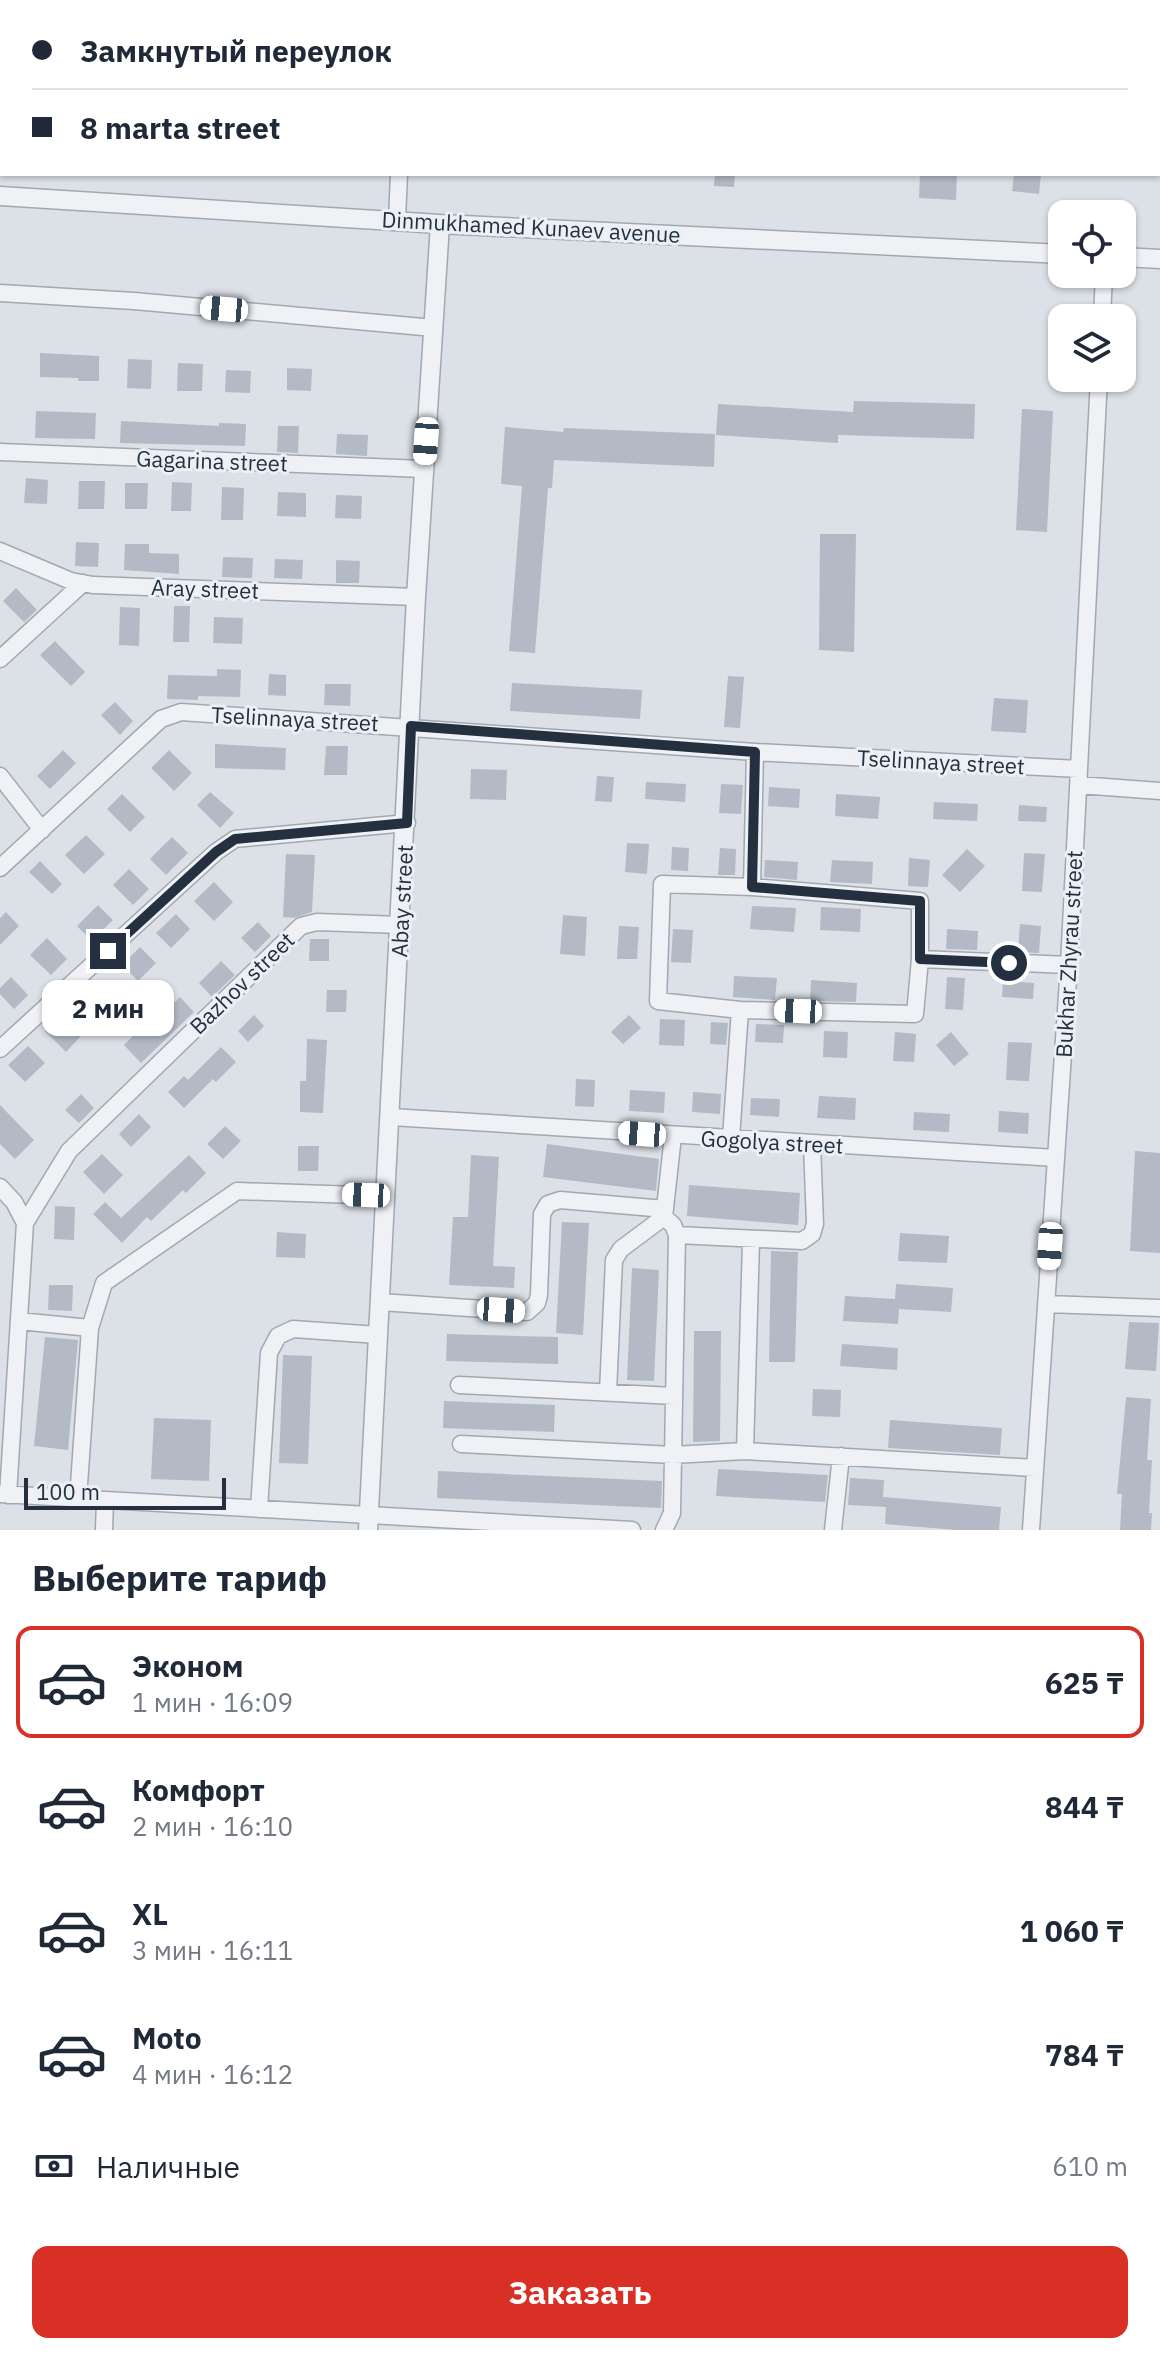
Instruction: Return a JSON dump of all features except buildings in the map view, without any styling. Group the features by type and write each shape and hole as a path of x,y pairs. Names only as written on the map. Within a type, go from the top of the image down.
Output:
{"street":[{"path":"397,219 399,176"},
{"name":"Dinmukhamed Kunaev avenue","path":"0,196 440,224 1048,253"},
{"name":"Abay street","path":"368,1522 407,823 416,597 440,224"},
{"path":"1136,258 1160,259"},
{"path":"0,293 134,301 434,328"},
{"name":"Bukhar Zhyrau street","path":"1031,1530 1069,965 1098,392"},
{"name":"Gagarina street","path":"0,452 424,469"},
{"name":"Aray street","path":"0,551 71,581 83,583 416,597"},
{"path":"0,659 83,583"},
{"name":"Tselinnaya street","path":"0,868 161,719 181,712 411,726 1079,777 1160,791"},
{"path":"752,887 755,752"},
{"path":"0,776 42,830"},
{"path":"0,1049 216,852 235,839 407,823"},
{"path":"662,884 752,887 920,901 920,959 915,1014 740,1010 658,1001 662,884"},
{"name":"Bazhov street","path":"25,1223 69,1151 301,926 317,922 401,925"},
{"path":"920,959 1069,965"},
{"path":"731,1138 740,1010"},
{"name":"Gogolya street","path":"391,1117 1056,1158"},
{"path":"608,1392 614,1260 621,1249 664,1213 673,1136"},
{"path":"677,1235 751,1241 802,1241 812,1234 815,1224 812,1144"},
{"path":"0,1187 14,1202 25,1223 19,1321 7,1394 4,1495 259,1509 368,1522 632,1530"},
{"path":"78,1499 90,1328 104,1283 237,1191 386,1196"},
{"path":"380,1302 527,1312 537,1303 539,1295 542,1214 548,1204 560,1200 664,1213 677,1235 672,1513 664,1530"},
{"path":"745,1451 751,1241"},
{"path":"1046,1304 1160,1308"},
{"path":"19,1321 90,1328"},
{"path":"259,1509 269,1353 278,1336 293,1329 378,1335"},
{"path":"459,1385 674,1396"},
{"path":"461,1444 673,1455 745,1451 1035,1468"},
{"path":"833,1530 841,1456"},
{"path":"104,1530 105,1500"}],"route":[{"path":"108,951 216,852 235,839 407,823 411,726 755,752 752,887 920,901 920,959 1009,963"}]}
